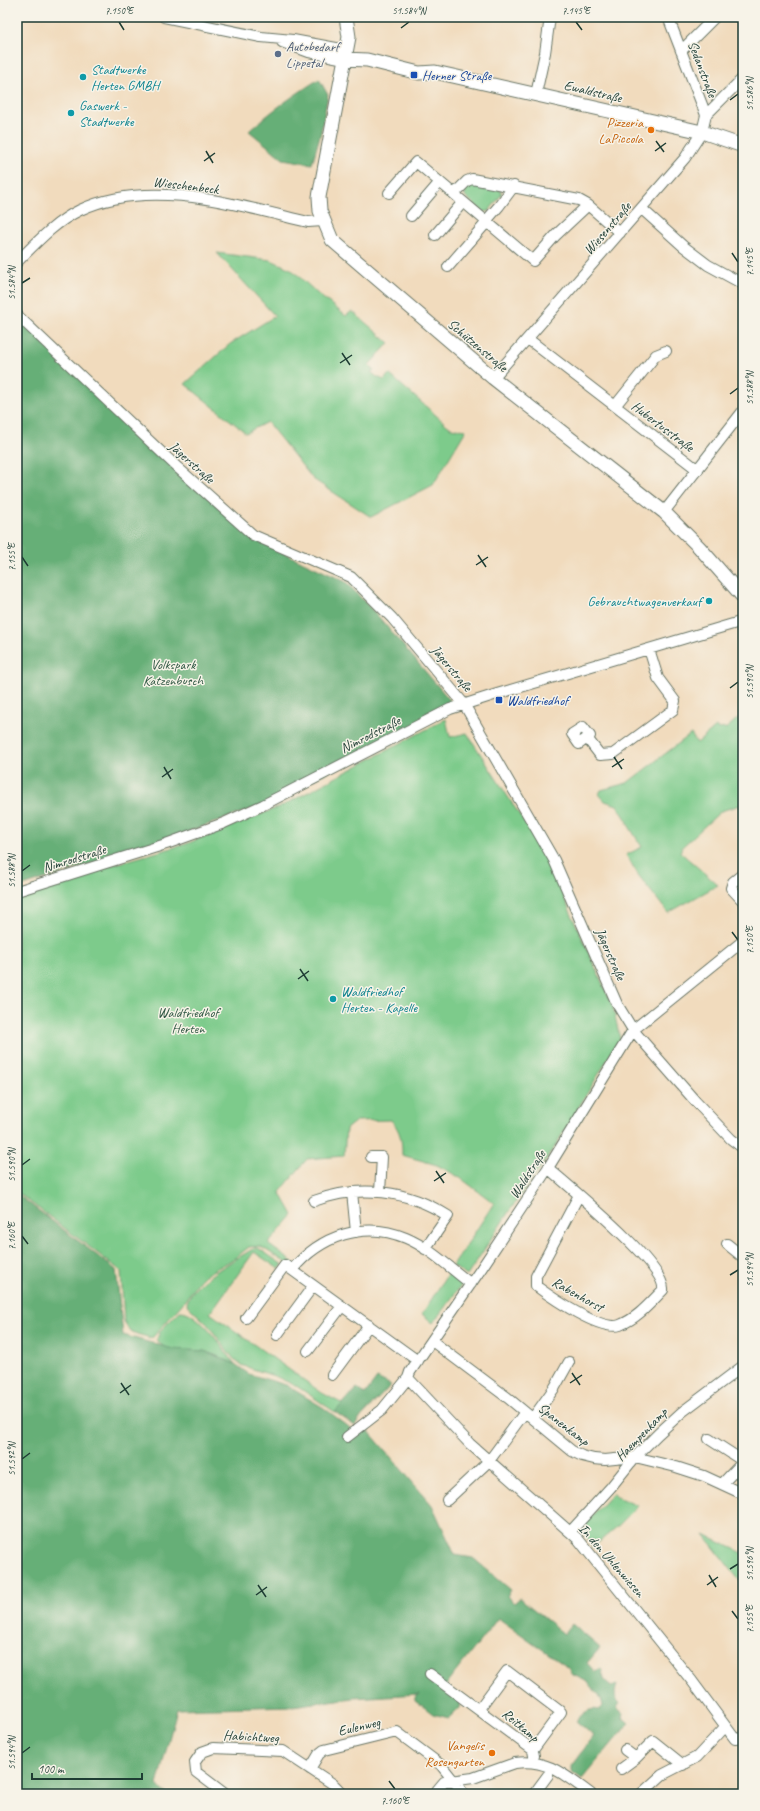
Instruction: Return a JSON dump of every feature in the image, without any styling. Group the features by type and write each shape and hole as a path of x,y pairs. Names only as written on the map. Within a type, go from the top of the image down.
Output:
{"main road":[{"path":"346,17 349,36 346,54"},
{"name":"Ewaldstraße","path":"346,54 389,56 428,66 435,72 702,132 743,146"},
{"name":"Schützenstraße","path":"346,54 319,197 320,211 323,221 332,240 340,249 493,378 664,512 699,547 743,597"}],"street":[{"path":"164,17 274,39 293,40 346,54"},
{"path":"536,94 545,53 550,17"},
{"name":"Sedanstraße","path":"668,17 706,115 702,132"},
{"path":"681,51 715,17"},
{"path":"706,115 743,78"},
{"name":"Wiesenstraße","path":"493,378 642,209 685,158 702,132"},
{"path":"389,193 416,162 533,260 556,235 588,205"},
{"path":"454,194 467,181 472,179 580,200 588,205 620,233"},
{"path":"411,216 440,182"},
{"path":"448,267 508,196 514,186"},
{"name":"Wieschenbeck","path":"17,262 48,230 79,210 101,202 131,195 180,195 308,222 323,221"},
{"path":"435,235 464,202"},
{"path":"642,209 683,246 708,265 743,284"},
{"name":"Jägerstraße","path":"17,315 178,468 253,535 351,577 392,618 464,704 554,860 617,1004 633,1030 696,1102 731,1139 743,1148"},
{"path":"528,339 615,406"},
{"name":"Hubertusstraße","path":"666,351 656,354 615,406 698,470"},
{"path":"664,512 743,411"},
{"name":"Nimrodstraße","path":"17,891 159,846 224,823 263,806 439,715 464,704 743,621"},
{"path":"587,738 600,755 613,754 673,710 675,701 658,678 649,649"},
{"path":"743,874 733,882 731,888 743,901"},
{"name":"Waldstraße","path":"347,1437 382,1410 408,1378 548,1168 633,1030 743,941"},
{"path":"371,1157 382,1157 380,1192"},
{"name":"Rabenhorst","path":"548,1168 609,1221 644,1257 661,1278 664,1285 663,1290 636,1317 619,1326 608,1326 582,1315 536,1286 536,1276 579,1195"},
{"path":"352,1192 356,1232"},
{"path":"314,1201 352,1192 392,1192 414,1199 448,1216 425,1249"},
{"path":"292,1270 309,1253 325,1241 342,1234 370,1230 385,1232 406,1238 425,1249 471,1284"},
{"path":"727,1244 743,1257"},
{"path":"246,1318 285,1265 418,1361"},
{"path":"277,1335 313,1286"},
{"path":"308,1351 342,1306"},
{"path":"332,1374 369,1325"},
{"name":"Spanenkamp","path":"432,1341 529,1415 572,1451 582,1456 605,1460 635,1457 684,1470 722,1484 743,1494"},
{"path":"447,1500 489,1461 555,1387 569,1362"},
{"name":"Haempenkamp","path":"570,1532 611,1487 635,1457 682,1412 743,1366"},
{"name":"In den Uhlenwiesen","path":"408,1378 470,1444 578,1539 692,1681 725,1727 735,1739 743,1738"},
{"path":"709,1439 743,1462 722,1484"},
{"path":"479,1709 507,1671 561,1712 533,1750"},
{"name":"Reitkamp","path":"430,1674 533,1750 535,1764 554,1767 591,1794"},
{"path":"640,1794 662,1775 697,1757 725,1727"},
{"name":"Eulenweg","path":"310,1769 319,1754 324,1750 397,1732 441,1765 454,1782"},
{"path":"621,1769 636,1758 653,1741 683,1765"},
{"name":"Habichtweg","path":"225,1794 196,1772 195,1762 202,1752 213,1748 283,1751 333,1784 342,1794"},
{"path":"625,1750 636,1758"},
{"path":"434,1794 444,1782 454,1782 473,1778 515,1762 535,1764"},
{"path":"534,1794 548,1775"},
{"path":"454,1782 464,1794"}],"green space":[{"path":"319,79 328,95 321,132 312,164 283,159 249,131 283,104"},
{"path":"472,183 500,190 502,194 489,211 483,212 465,196 465,190"},
{"path":"217,253 271,260 291,269 319,295 346,316 352,311 389,343 369,365 374,370 371,372 384,380 389,374 451,428 466,430 433,485 371,517 313,479 267,422 246,433 185,384 230,344 275,316"},
{"name":"Volkspark Katzenbusch","path":"17,315 250,537 346,582 377,615 455,706 264,805 167,839 17,888"},
{"path":"738,718 743,723 743,804 721,811 682,847 680,852 718,885 668,913 639,876 626,855 642,847 627,823 628,822 617,805 605,801 599,794 601,790 627,783 691,734 697,743 716,727 718,729 727,728"},
{"name":"Waldfriedhof Herten","path":"446,719 450,737 467,733 544,853 613,1007 620,1039 554,1148 508,1213 467,1276 453,1266 494,1203 459,1177 437,1165 402,1155 400,1136 397,1128 391,1120 356,1121 346,1129 344,1156 307,1159 280,1192 293,1215 268,1244 294,1263 292,1265 260,1246 249,1247 235,1258 205,1275 153,1337 148,1339 148,1337 130,1331 124,1321 121,1271 17,1192 17,895 87,872 186,844 282,806"},
{"path":"17,1194 116,1270 123,1335 173,1349 204,1351 235,1364 249,1374 286,1385 324,1408 357,1433 366,1428 432,1505 455,1555 473,1558 511,1590 507,1596 514,1603 520,1598 564,1634 572,1624 600,1648 587,1663 595,1672 601,1668 604,1679 611,1687 617,1685 615,1697 620,1703 617,1708 623,1713 622,1717 629,1723 582,1779 571,1771 571,1766 594,1736 576,1721 589,1710 599,1710 603,1706 600,1696 588,1682 571,1674 570,1669 498,1618 448,1682 444,1690 460,1702 459,1708 449,1718 433,1714 416,1701 416,1696 419,1694 353,1698 292,1706 177,1709 157,1785 167,1794 17,1794"},
{"path":"254,1248 258,1248 283,1265 279,1269 254,1252 210,1313 322,1393 343,1404 335,1412 298,1387 277,1377 241,1365 233,1358 208,1325 187,1305 189,1297 204,1281 226,1265"},
{"path":"449,1272 463,1283 433,1323 422,1314"},
{"path":"180,1311 187,1312 195,1317 218,1341 235,1364 207,1352 171,1349 160,1344 157,1339 160,1331"},
{"path":"377,1378 391,1385 361,1417 355,1426 335,1412 357,1388 365,1394"},
{"path":"613,1493 617,1497 638,1506 619,1525 592,1548 587,1537 586,1522"},
{"path":"704,1535 743,1553 743,1585"}],"place":[{"name":"Autobedarf Lippetal","path":"278,54"},
{"name":"Herner Straße","path":"414,75"},
{"name":"Stadtwerke Herten GMBH","path":"83,77"},
{"name":"Gaswerk - Stadtwerke","path":"71,113"},
{"name":"Pizzeria LaPiccola","path":"651,130"},
{"name":"Gebrauchtwagenverkauf","path":"709,601"},
{"name":"Waldfriedhof","path":"499,700"},
{"name":"Waldfriedhof Herten - Kapelle","path":"333,999"},
{"name":"Vangelis Rosengarten","path":"492,1753"}]}
